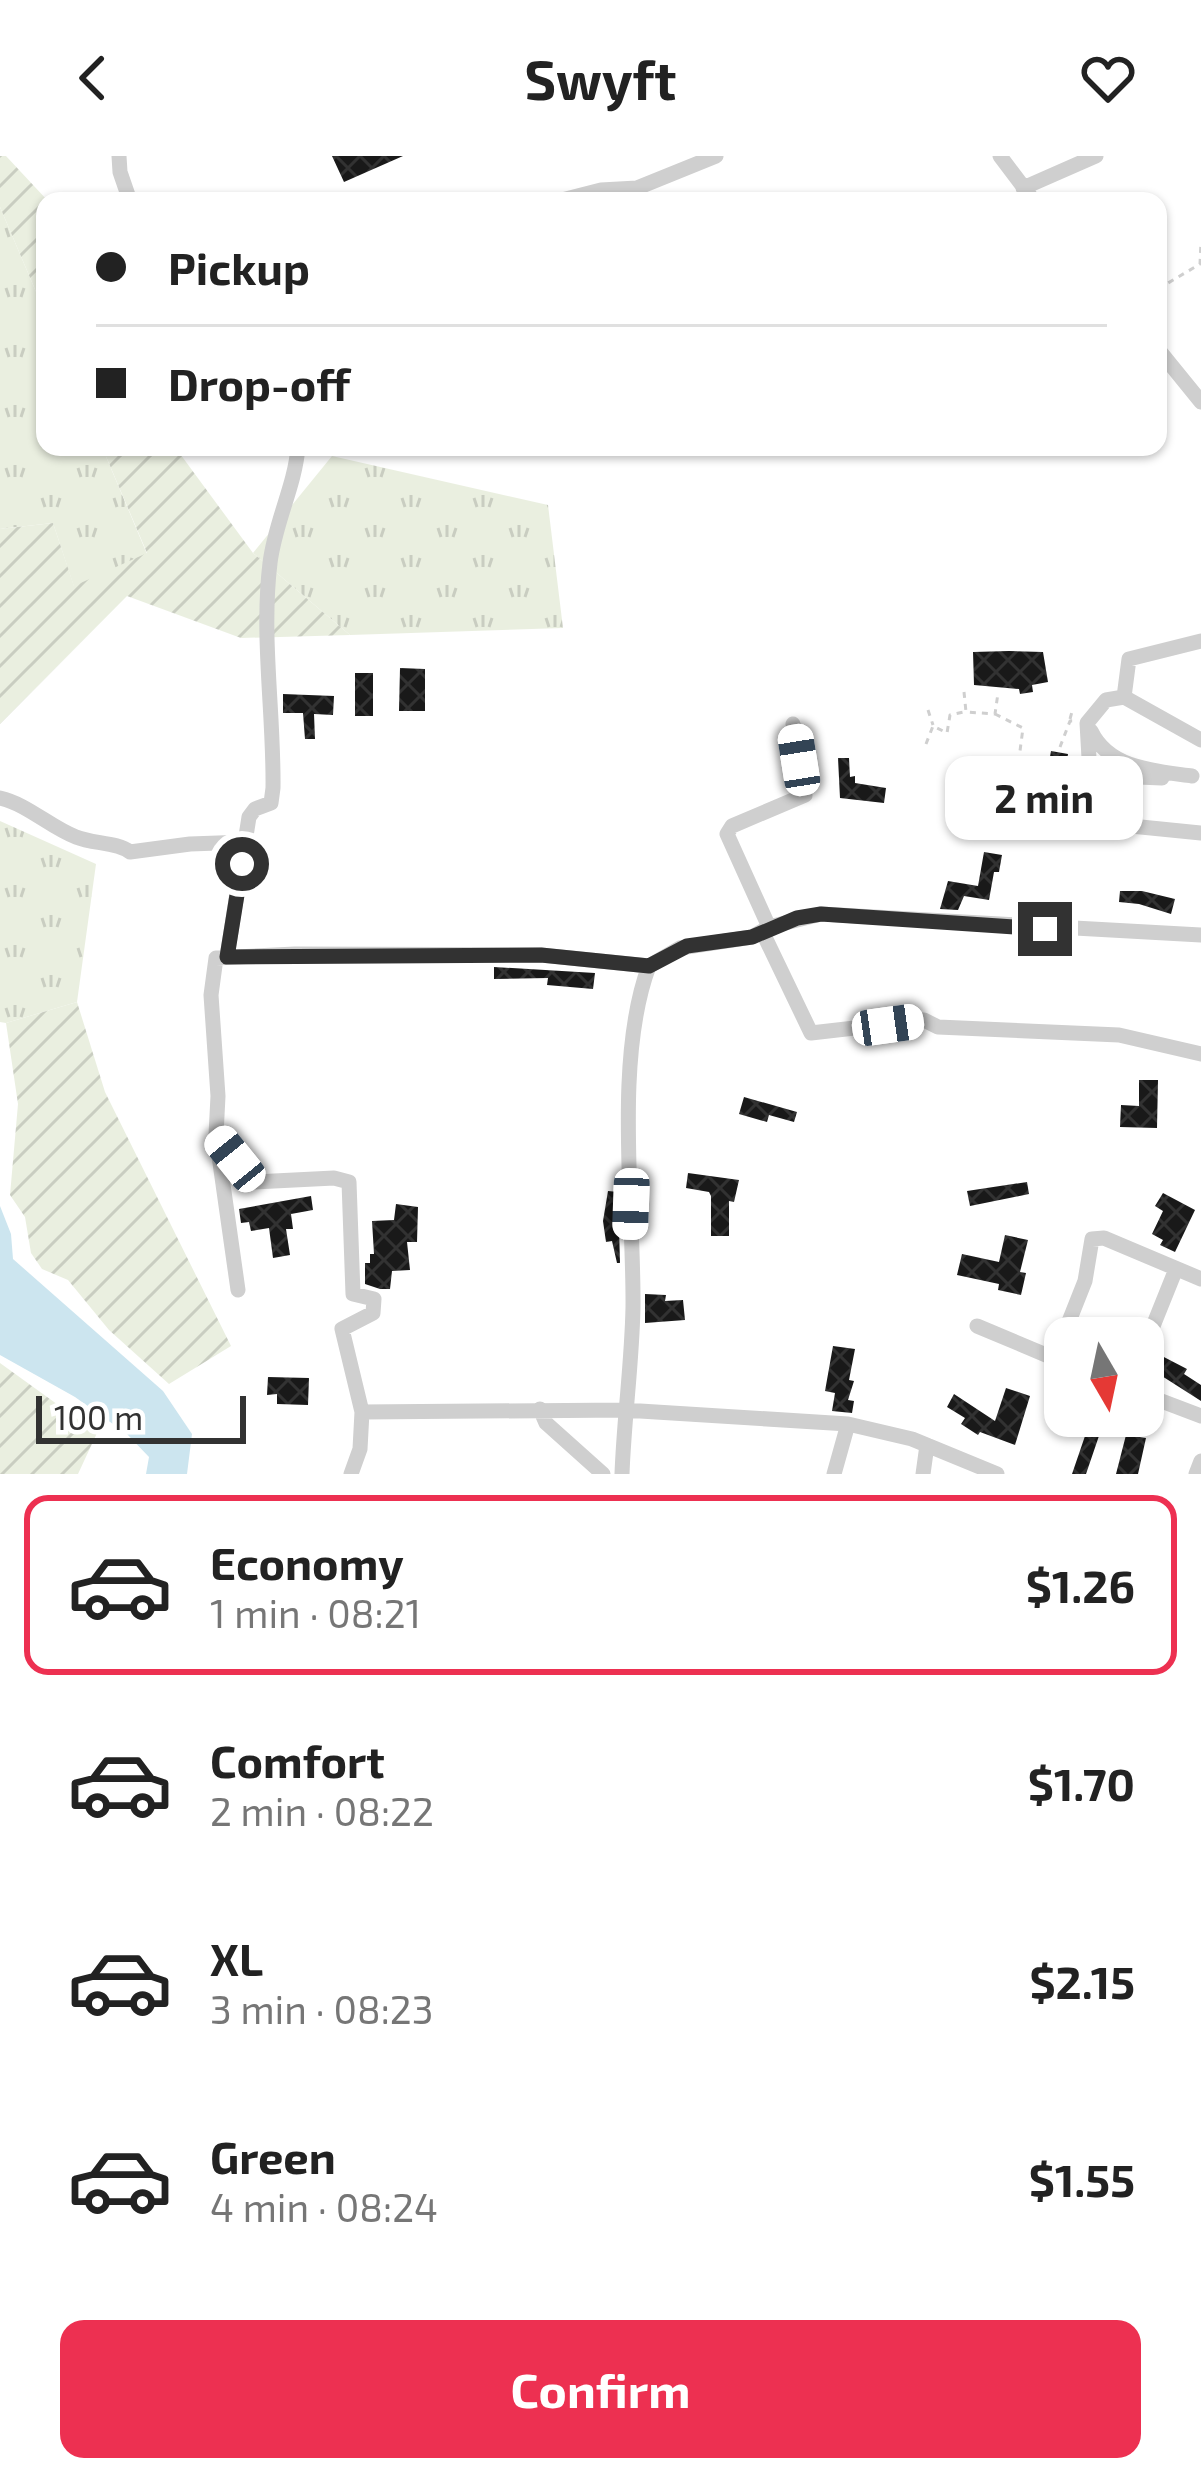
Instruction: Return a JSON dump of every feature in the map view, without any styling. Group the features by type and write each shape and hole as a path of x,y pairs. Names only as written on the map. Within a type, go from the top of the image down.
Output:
{"street":[{"path":"119,156 127,192"},
{"path":"593,192 637,188 716,156"},
{"path":"1000,156 1027,192"},
{"path":"1034,192 1096,156"},
{"path":"1167,360 1201,402"},
{"path":"227,957 249,818 255,809 271,803 269,567 282,504 293,487 295,456"},
{"path":"1124,697 1129,659 1201,641"},
{"path":"1079,722 1106,700 1124,697 1201,740"},
{"path":"1079,722 1090,775 1084,809 1131,826 1201,833"},
{"path":"1079,722 1116,759 1147,770 1197,776"},
{"path":"793,724 805,796 732,826 727,834 811,1033 924,1020 938,1027 1119,1035 1201,1054"},
{"path":"1090,775 1130,779 1197,776"},
{"path":"0,798 70,835 130,852 246,842"},
{"path":"238,1290 216,1135 211,995 216,958 541,955 649,966 687,946 752,937 797,918 840,914 1084,932 1201,935"},
{"path":"622,1474 633,1308 631,1066 635,1010 649,966"},
{"path":"216,1135 254,1182"},
{"path":"222,1178 349,1182 353,1294 374,1299 373,1313 342,1329 362,1412 360,1449 351,1474"},
{"path":"1070,1317 1084,1281 1092,1239 1104,1238 1201,1279"},
{"path":"1157,1317 1177,1269"},
{"path":"977,1326 1044,1354"},
{"path":"1164,1402 1201,1416"},
{"path":"540,1409 546,1423 603,1474"},
{"path":"362,1412 624,1410 848,1424 927,1445 997,1474"},
{"path":"834,1474 848,1424"},
{"path":"923,1474 927,1445"},
{"path":"1196,1474 1201,1461"}],"path":[{"path":"1167,284 1200,264 1201,241"},
{"path":"964,692 966,712"},
{"path":"995,714 998,693"},
{"path":"1060,747 1079,722 1073,708"},
{"path":"926,744 933,726 928,710"},
{"path":"933,726 947,733 950,715 966,712 995,714 1023,728 1015,789 1038,815 1046,806 1062,812 1084,809"},
{"path":"1052,794 1062,812"}],"green space":[{"path":"0,156 6,156 40,192 36,292 0,207"},
{"path":"0,207 36,292 36,456 106,456 147,554 74,587 53,523 0,529"},
{"path":"106,456 182,456 253,553 350,635 241,638 127,596 0,724 0,529 53,523 74,586 147,553"},
{"path":"332,456 548,505 563,628 350,635 253,553"},
{"path":"0,821 96,864 77,1002 6,1023 0,1022"},
{"path":"77,1002 105,1092 231,1346 169,1384 109,1330 68,1280 42,1269 31,1253 25,1217 10,1195 18,1104 6,1023"},
{"path":"0,1363 97,1433 78,1474 0,1474"}],"water":[{"path":"0,1206 11,1234 13,1259 163,1391 192,1434 187,1474 146,1474 149,1457 127,1434 75,1397 0,1355"}],"building":[{"path":"332,156 403,156 344,182"},
{"path":"973,652 1043,652 1048,682 1020,694 1019,689 974,685"},
{"path":"400,668 425,669 425,711 399,711"},
{"path":"355,673 373,673 373,716 355,716"},
{"path":"283,694 334,696 333,715 314,714 315,739 305,739 303,713 283,713"},
{"path":"1051,751 1068,754 1066,767 1078,769 1077,781 1064,779 1063,791 1049,789 1047,781 1046,789 1020,790 1019,769 1048,768"},
{"path":"838,758 849,758 855,783 886,788 884,803 840,798"},
{"path":"984,852 1002,855 989,900 964,896 958,910 940,909 948,881 978,886"},
{"path":"1120,891 1175,899 1171,914 1119,902"},
{"path":"494,967 595,973 593,989 547,985 548,978 494,979"},
{"path":"1139,1080 1158,1080 1157,1128 1120,1127 1121,1105 1139,1106"},
{"path":"744,1097 797,1112 794,1122 769,1115 767,1122 739,1114"},
{"path":"688,1173 739,1180 734,1202 729,1201 729,1236 711,1236 711,1196 686,1188"},
{"path":"1027,1182 1029,1194 970,1206 967,1191"},
{"path":"608,1191 618,1192 620,1263 612,1241 606,1242 603,1221"},
{"path":"1163,1193 1195,1210 1175,1252 1160,1245 1163,1240 1152,1234 1163,1211 1155,1206"},
{"path":"311,1196 313,1210 291,1214 293,1229 286,1229 290,1255 273,1258 269,1228 251,1231 249,1222 241,1223 239,1209"},
{"path":"396,1204 418,1207 417,1242 407,1242 410,1270 392,1271 390,1289 380,1289 365,1284 365,1263 374,1254 372,1221 394,1220"},
{"path":"1005,1235 1028,1240 1020,1272 1026,1273 1021,1295 998,1290 999,1284 957,1275 962,1254 999,1262"},
{"path":"645,1294 666,1295 665,1301 683,1300 685,1320 645,1323"},
{"path":"833,1346 855,1349 848,1400 854,1401 852,1413 832,1411 835,1393 825,1391"},
{"path":"1164,1357 1187,1369 1184,1374 1201,1385 1201,1401 1164,1377"},
{"path":"268,1377 309,1378 308,1405 277,1404 277,1394 267,1395"},
{"path":"1006,1388 1030,1396 1015,1445 978,1435 961,1424 965,1418 947,1407 954,1394 995,1421"},
{"path":"1085,1437 1099,1437 1086,1474 1072,1474"},
{"path":"1125,1437 1146,1438 1138,1474 1116,1474"}],"route":[{"path":"242,864 227,957 541,955 649,966 687,946 752,937 769,927 821,914 1045,929"}]}
